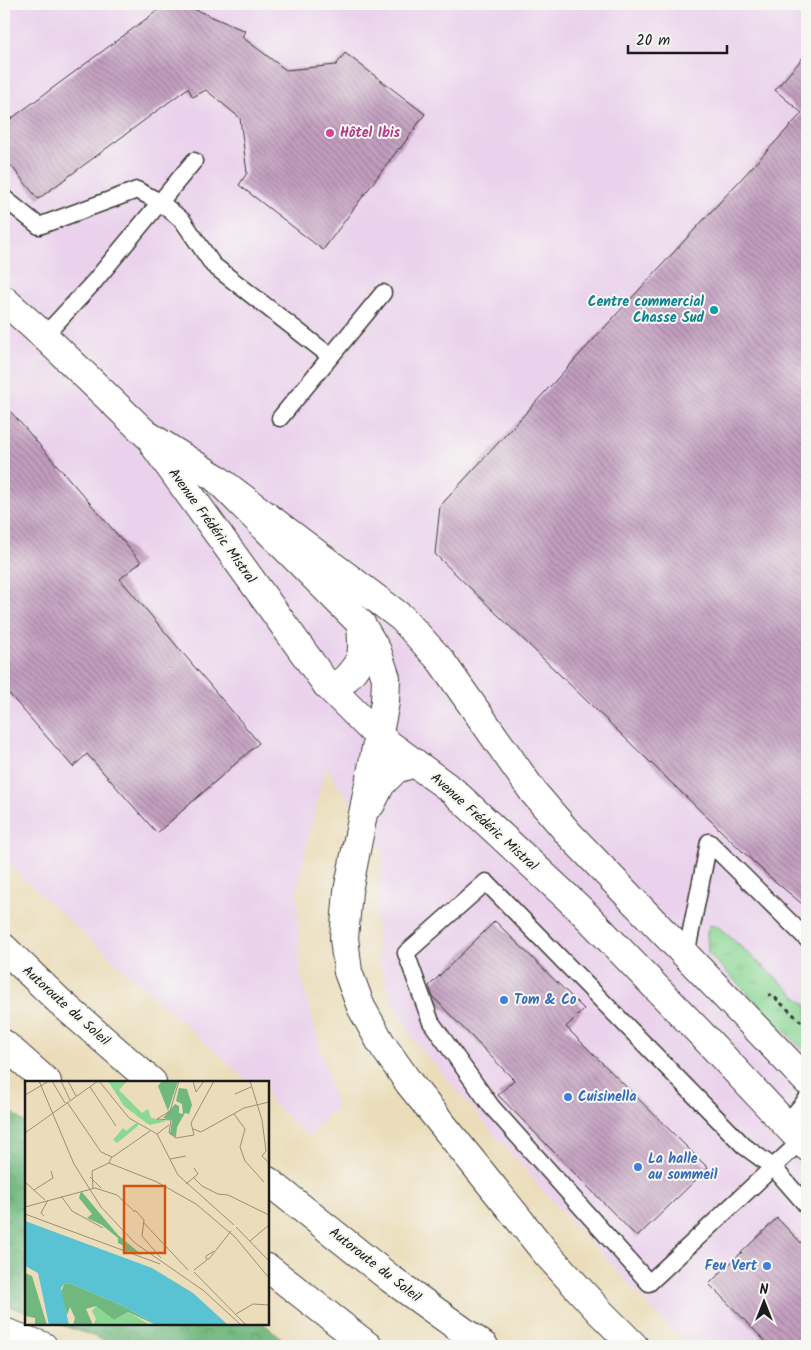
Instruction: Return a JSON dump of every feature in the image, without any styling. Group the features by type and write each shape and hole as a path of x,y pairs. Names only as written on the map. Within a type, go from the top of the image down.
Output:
{"main road":[{"name":"Avenue Frédéric Mistral","path":"4,300 146,434 327,685 379,737 453,791 581,910 708,1041 798,1138"},
{"name":"Avenue Frédéric Mistral","path":"146,434 216,478 402,618 441,661 540,800 570,835 807,1080"},
{"path":"216,478 361,624 377,651 386,678 385,702 379,737 348,891 344,938 348,972 361,1007 381,1044 421,1098 546,1253 634,1346"},
{"path":"327,685 342,684 363,656 361,624"},
{"path":"362,821 381,784 396,769 415,763"},
{"name":"Autoroute du Soleil","path":"4,948 59,1001 151,1081"},
{"path":"4,1044 47,1081"},
{"name":"Autoroute du Soleil","path":"269,1182 391,1279 484,1346"},
{"path":"269,1269 368,1346"},
{"path":"4,1332 43,1346"}],"lane":[{"path":"44,336 94,282 194,161"},
{"path":"4,198 39,226 137,190 160,202 183,221 213,265 330,356"},
{"path":"280,418 382,293"},
{"path":"686,955 709,842 807,938"},
{"path":"807,1099 798,1138 773,1167 649,1284 492,1106 431,1022 406,953 486,882 744,1146 773,1167 807,1206"}],"shaded area":[{"path":"4,4 807,4 807,1346 690,1346 668,1326 544,1192 413,1039 394,1004 379,961 376,915 384,852 325,766 297,891 300,971 336,1106 309,1136 269,1100 269,1081 248,1081 21,877 4,856"}],"green space":[{"path":"710,925 717,926 729,936 807,1006 807,1054 708,953 707,933"},
{"path":"4,1105 25,1123 25,1312 4,1304"},
{"path":"62,1325 265,1325 291,1346 122,1346"}],"building":[{"name":"Hôtel Ibis","path":"164,4 182,4 245,31 242,37 286,70 336,65 345,53 425,114 323,250 239,185 247,173 240,118 206,90 193,97 188,88 38,199 4,157 4,124"},
{"name":"Centre commercial Chasse Sud","path":"807,53 807,908 744,853 435,554 440,506 802,113 775,90"},
{"path":"4,404 141,562 120,579 259,743 157,833 87,754 73,767 4,688"},
{"path":"495,921 584,1009 566,1027 708,1168 637,1237 498,1095 514,1080 433,997 429,986"},
{"name":"Feu Vert","path":"777,1218 807,1249 807,1346 770,1346 709,1284"}],"place":[{"name":"Hôtel Ibis","path":"330,133"},
{"name":"Centre commercial Chasse Sud","path":"714,310"},
{"name":"Tom & Co","path":"504,1000"},
{"name":"Cuisinella","path":"568,1097"},
{"name":"La halle au sommeil","path":"638,1167"},
{"name":"Feu Vert","path":"767,1266"}]}
